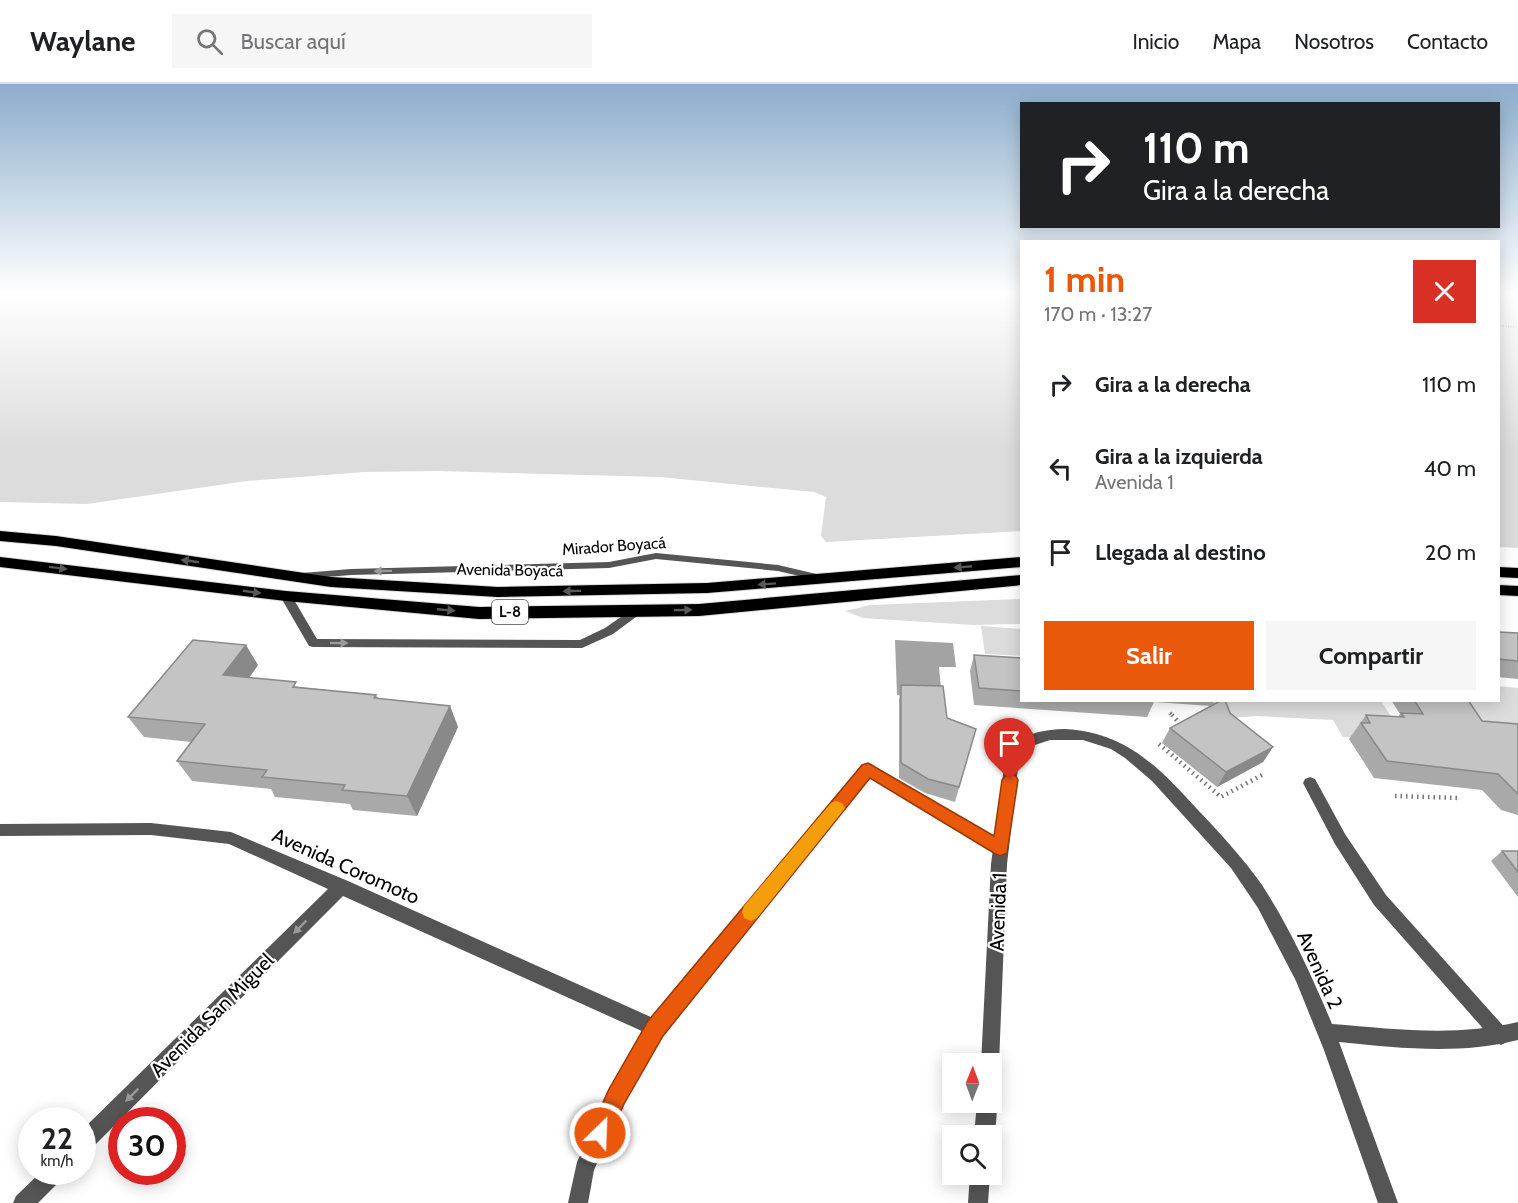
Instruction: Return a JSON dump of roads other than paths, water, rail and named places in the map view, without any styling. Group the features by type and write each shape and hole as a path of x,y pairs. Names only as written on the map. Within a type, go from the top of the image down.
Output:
{"highway":[{"name":"Avenida Boyacá","path":"0,536 331,582 498,592 707,588 826,580 1020,562"},
{"name":"L-8","path":"0,562 286,596 479,613 699,610 1020,579"},
{"path":"1500,572 1518,573"},
{"path":"1500,590 1518,591"}],"street":[{"name":"Mirador Boyacá","path":"294,577 351,572 609,566 656,556 778,568 826,580"},
{"path":"286,596 313,643 582,644 609,631 638,610"},
{"name":"Avenida 1","path":"991,1053 1000,848 1012,759 1019,747 1031,739 1051,734 1071,734 1100,739 1132,754 1164,783"},
{"path":"578,1203 584,1169 617,1096 656,1028 868,769 1000,848"},
{"name":"Avenida 2","path":"1164,783 1235,861 1264,902 1302,972 1388,1203"},
{"path":"1310,783 1340,839 1380,900 1510,1033"},
{"name":"Avenida Coromoto","path":"0,830 16,828 151,829 231,838 656,1028"},
{"name":"Avenida San Miguel","path":"96,1130 342,886"},
{"path":"1325,1032 1444,1042 1510,1033"},
{"path":"24,1203 42,1185"},
{"path":"978,1203 979,1185"}]}
